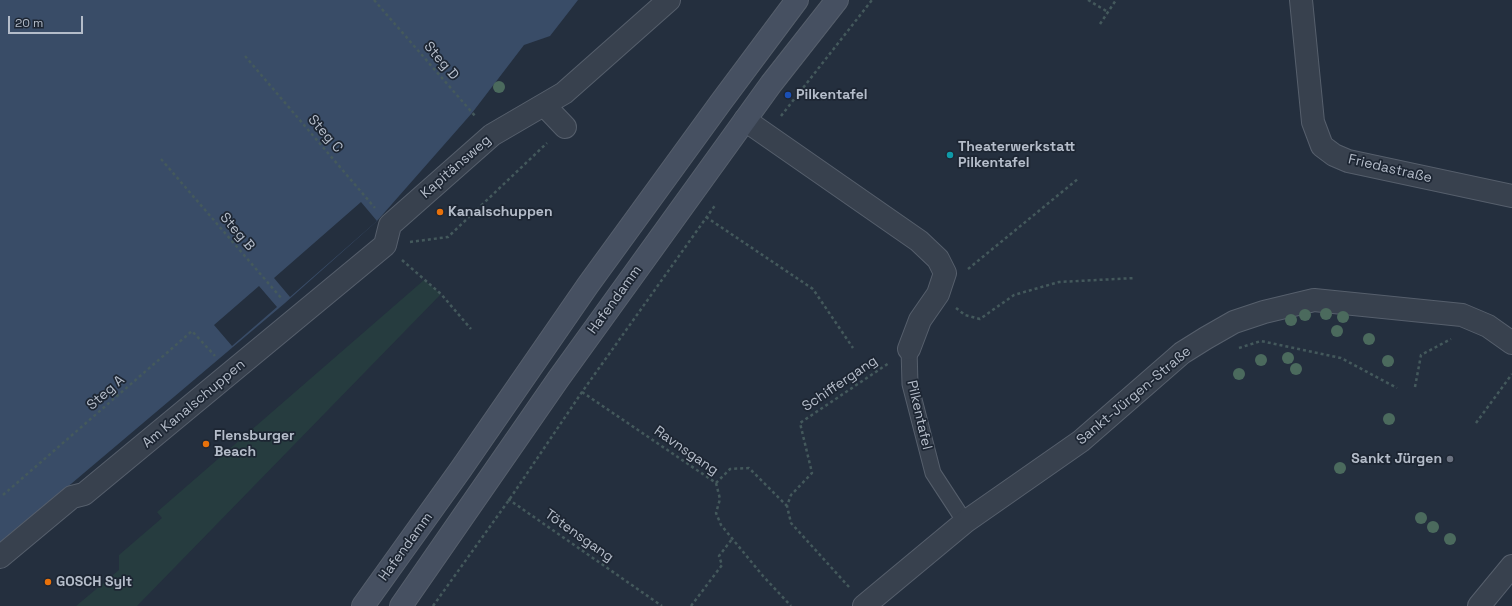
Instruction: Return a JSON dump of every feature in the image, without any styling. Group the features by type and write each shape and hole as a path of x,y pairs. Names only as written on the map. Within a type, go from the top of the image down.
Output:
{"main road":[{"name":"Hafendamm","path":"363,606 461,469 588,285 797,0"},
{"name":"Hafendamm","path":"401,606 559,378 771,84 837,0"}],"street":[{"name":"Kapitänsweg","path":"388,235 492,135 564,92 669,0"},
{"name":"Friedastraße","path":"1301,0 1313,122 1322,146 1334,155 1348,161 1512,196"},
{"path":"544,105 565,127"},
{"path":"745,120 919,241 938,259 945,273"},
{"name":"Am Kanalschuppen","path":"0,558 72,497 84,494 298,317 388,235"},
{"name":"Pilkentafel","path":"909,349 920,320 938,294 945,273"},
{"name":"Sankt-Jürgen-Straße","path":"864,606 965,522 1081,441 1182,353 1234,322 1264,312 1314,300 1462,315 1488,326 1512,343"},
{"path":"1479,606 1512,566"}],"lane":[{"name":"Pilkentafel","path":"909,349 910,384 933,473 965,522"}],"path":[{"name":"Steg D","path":"374,0 492,135"},
{"path":"766,135 872,0"},
{"path":"1088,0 1108,12"},
{"path":"1100,24 1116,0"},
{"name":"Steg C","path":"245,56 388,235 471,330"},
{"name":"Steg B","path":"161,159 298,317"},
{"path":"945,273 965,272 1079,178"},
{"path":"433,606 509,500 582,392 720,198"},
{"path":"686,203 812,289 854,348"},
{"path":"938,294 965,315 980,319 1014,295 1059,282 1135,278"},
{"name":"Steg A","path":"3,495 192,331 218,359"},
{"path":"1415,387 1421,355 1453,338"},
{"path":"1233,350 1262,341 1341,358 1397,388"},
{"name":"Schiffergang","path":"787,506 791,495 812,473 800,423 909,349"},
{"path":"1476,423 1512,374"},
{"name":"Ravnsgang","path":"559,378 716,483 720,499 716,513 721,525 763,576 791,606"},
{"path":"716,483 730,469 749,468 787,506 791,523 850,588"},
{"name":"Tötensgang","path":"485,484 662,606"},
{"path":"691,606 722,565 719,556 732,539"}],"green space":[{"path":"424,280 441,294 137,606 76,606 119,570 119,555 162,518 157,512"}],"water":[{"path":"0,0 578,0 550,36 524,45 472,113 377,221 285,303 0,544"}],"pier":[{"path":"361,202 377,221 290,297 274,278"},
{"path":"259,286 277,307 232,346 214,325"}],"place":[{"name":"Pilkentafel","path":"788,95"},
{"name":"Theaterwerkstatt Pilkentafel","path":"950,155"},
{"name":"Kanalschuppen","path":"440,212"},
{"name":"Flensburger Beach","path":"206,444"},
{"name":"Sankt Jürgen","path":"1450,459"},
{"name":"GOSCH Sylt","path":"48,582"}]}
